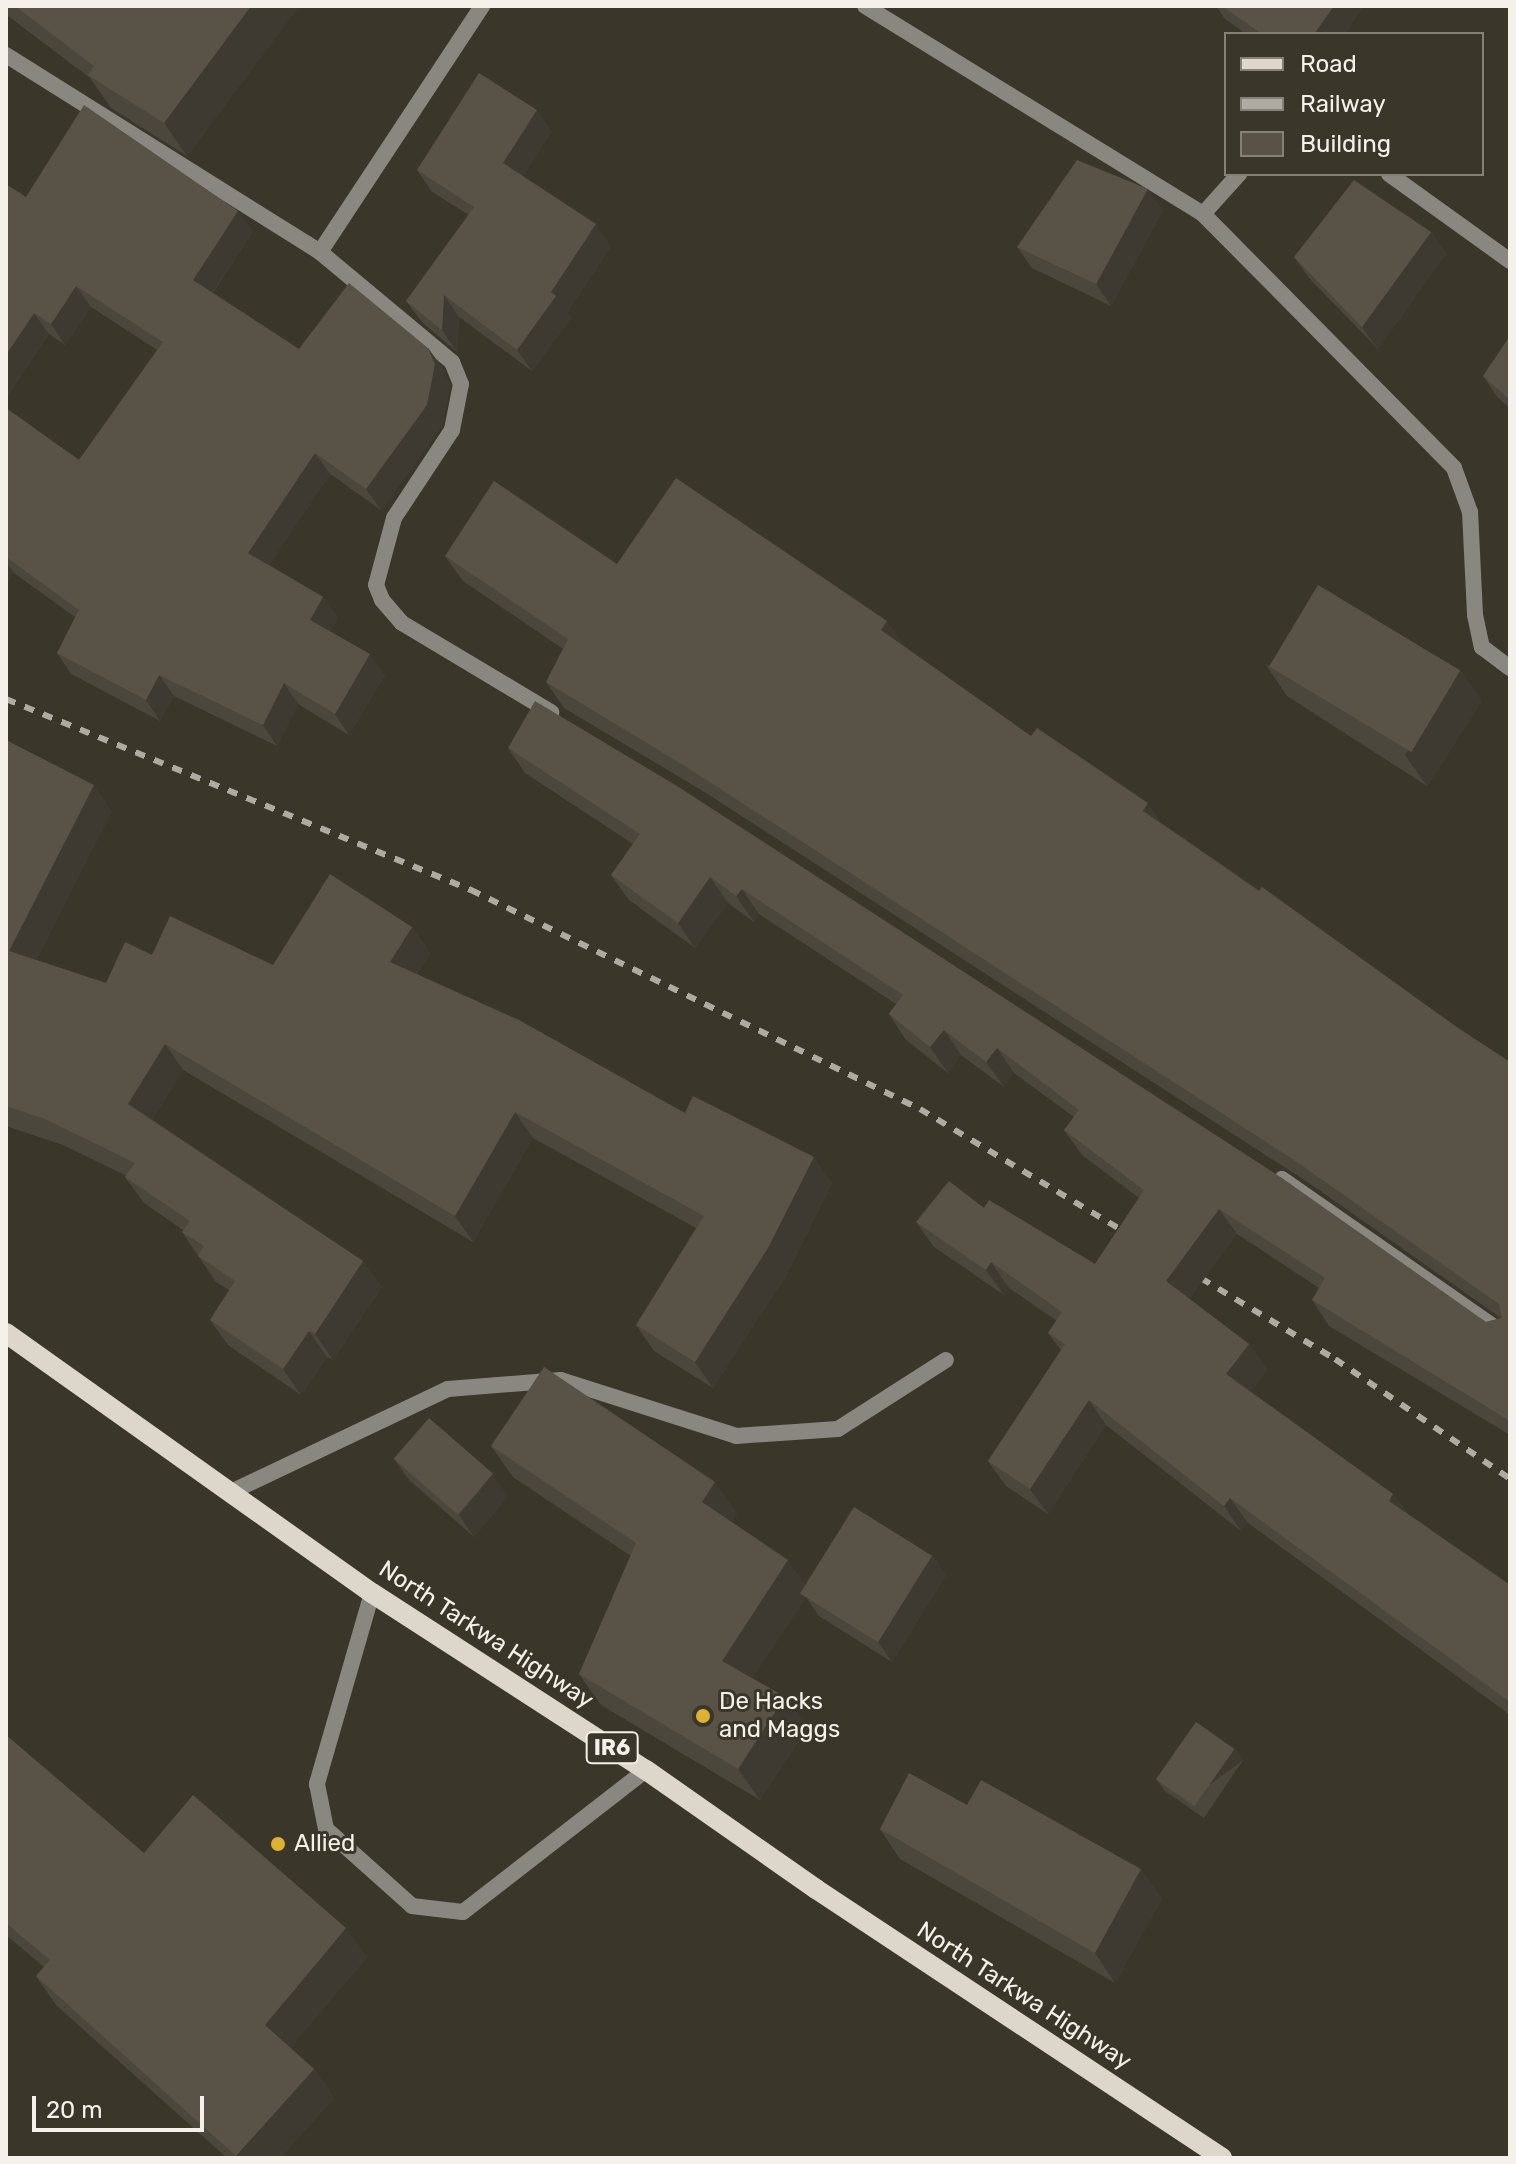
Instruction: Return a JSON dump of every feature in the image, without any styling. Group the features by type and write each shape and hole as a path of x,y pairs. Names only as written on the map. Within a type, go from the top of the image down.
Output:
{"main road":[{"name":"North Tarkwa Highway","path":"6,1333 372,1593 646,1770 816,1889 1222,2158"}],"street":[{"path":"320,252 482,6"},
{"path":"865,6 1203,214 1454,468 1470,512 1475,615 1482,647 1510,668"},
{"path":"6,55 320,252 452,362 461,384 452,430 394,518 376,585 382,600 402,623 564,720"},
{"path":"1203,214 1237,176"},
{"path":"1392,176 1510,261"},
{"path":"1267,1169 1510,1338"},
{"path":"231,1492 448,1389 561,1380 736,1436 838,1429 946,1360"},
{"path":"372,1593 317,1784 326,1829 412,1906 463,1912 646,1770"}],"building":[{"path":"15,6 251,6 164,123 88,75 94,66"},
{"path":"1222,6 1334,6 1315,32 1259,32"},
{"path":"479,73 537,110 503,163 596,224 551,292 556,296 517,350 444,295 442,330 406,301 474,207 417,170"},
{"path":"84,105 238,211 193,280 299,349 349,283 428,348 435,364 427,405 366,489 315,453 248,553 323,597 310,620 370,654 335,714 284,683 263,725 159,675 146,700 57,653 79,610 6,557 6,408 79,460 163,342 76,286 51,324 34,313 6,355 6,184 26,197"},
{"path":"1077,160 1148,189 1096,284 1017,247"},
{"path":"1354,180 1431,232 1362,327 1294,257"},
{"path":"1510,336 1510,400 1483,376"},
{"path":"676,478 887,621 881,630 1031,736 1037,728 1148,803 1143,811 1259,891 1262,887 1510,1062 1510,1421 1312,1300 1325,1278 1219,1209 1166,1281 1249,1344 1226,1374 1393,1494 1389,1501 1510,1585 1510,1702 1230,1498 1224,1506 1089,1400 1030,1489 988,1461 1065,1344 1048,1333 1062,1312 991,1262 986,1270 916,1222 949,1181 984,1208 989,1200 1095,1264 1144,1190 1064,1130 1079,1110 997,1048 986,1062 944,1030 930,1047 889,1014 903,995 742,889 736,896 710,877 678,923 611,875 640,834 508,748 535,701 677,786 1282,1178 1486,1322 1502,1318 1499,1304 1294,1160 688,768 546,682 568,639 445,556 494,481 617,564"},
{"path":"1318,585 1460,670 1411,752 1269,666"},
{"path":"6,740 94,785 9,951 106,983 125,942 152,955 170,916 273,965 330,874 412,927 390,962 519,1020 685,1113 693,1096 814,1157 768,1248 695,1362 636,1325 704,1216 515,1112 455,1216 165,1044 128,1104 363,1261 315,1334 309,1331 283,1369 210,1320 235,1281 198,1256 204,1246 182,1232 190,1221 125,1177 135,1163 45,1119 6,1106"},
{"path":"544,1367 715,1482 702,1502 788,1560 722,1661 785,1697 738,1769 579,1674 636,1543 491,1446"},
{"path":"429,1418 493,1474 458,1515 394,1459"},
{"path":"854,1507 932,1556 878,1642 800,1594"},
{"path":"1196,1722 1235,1749 1194,1806 1156,1779"},
{"path":"6,1735 144,1853 193,1795 346,1928 265,2025 314,2069 236,2156 36,1976 50,1960 6,1923"},
{"path":"909,1773 967,1805 981,1780 1141,1869 1095,1953 880,1829"}],"railway":[{"path":"6,699 471,890 920,1109 1136,1239"},
{"path":"1184,1268 1335,1359 1510,1479"}],"place":[{"name":"De Hacks and Maggs","path":"703,1716"},
{"name":"Allied","path":"278,1844"}]}
